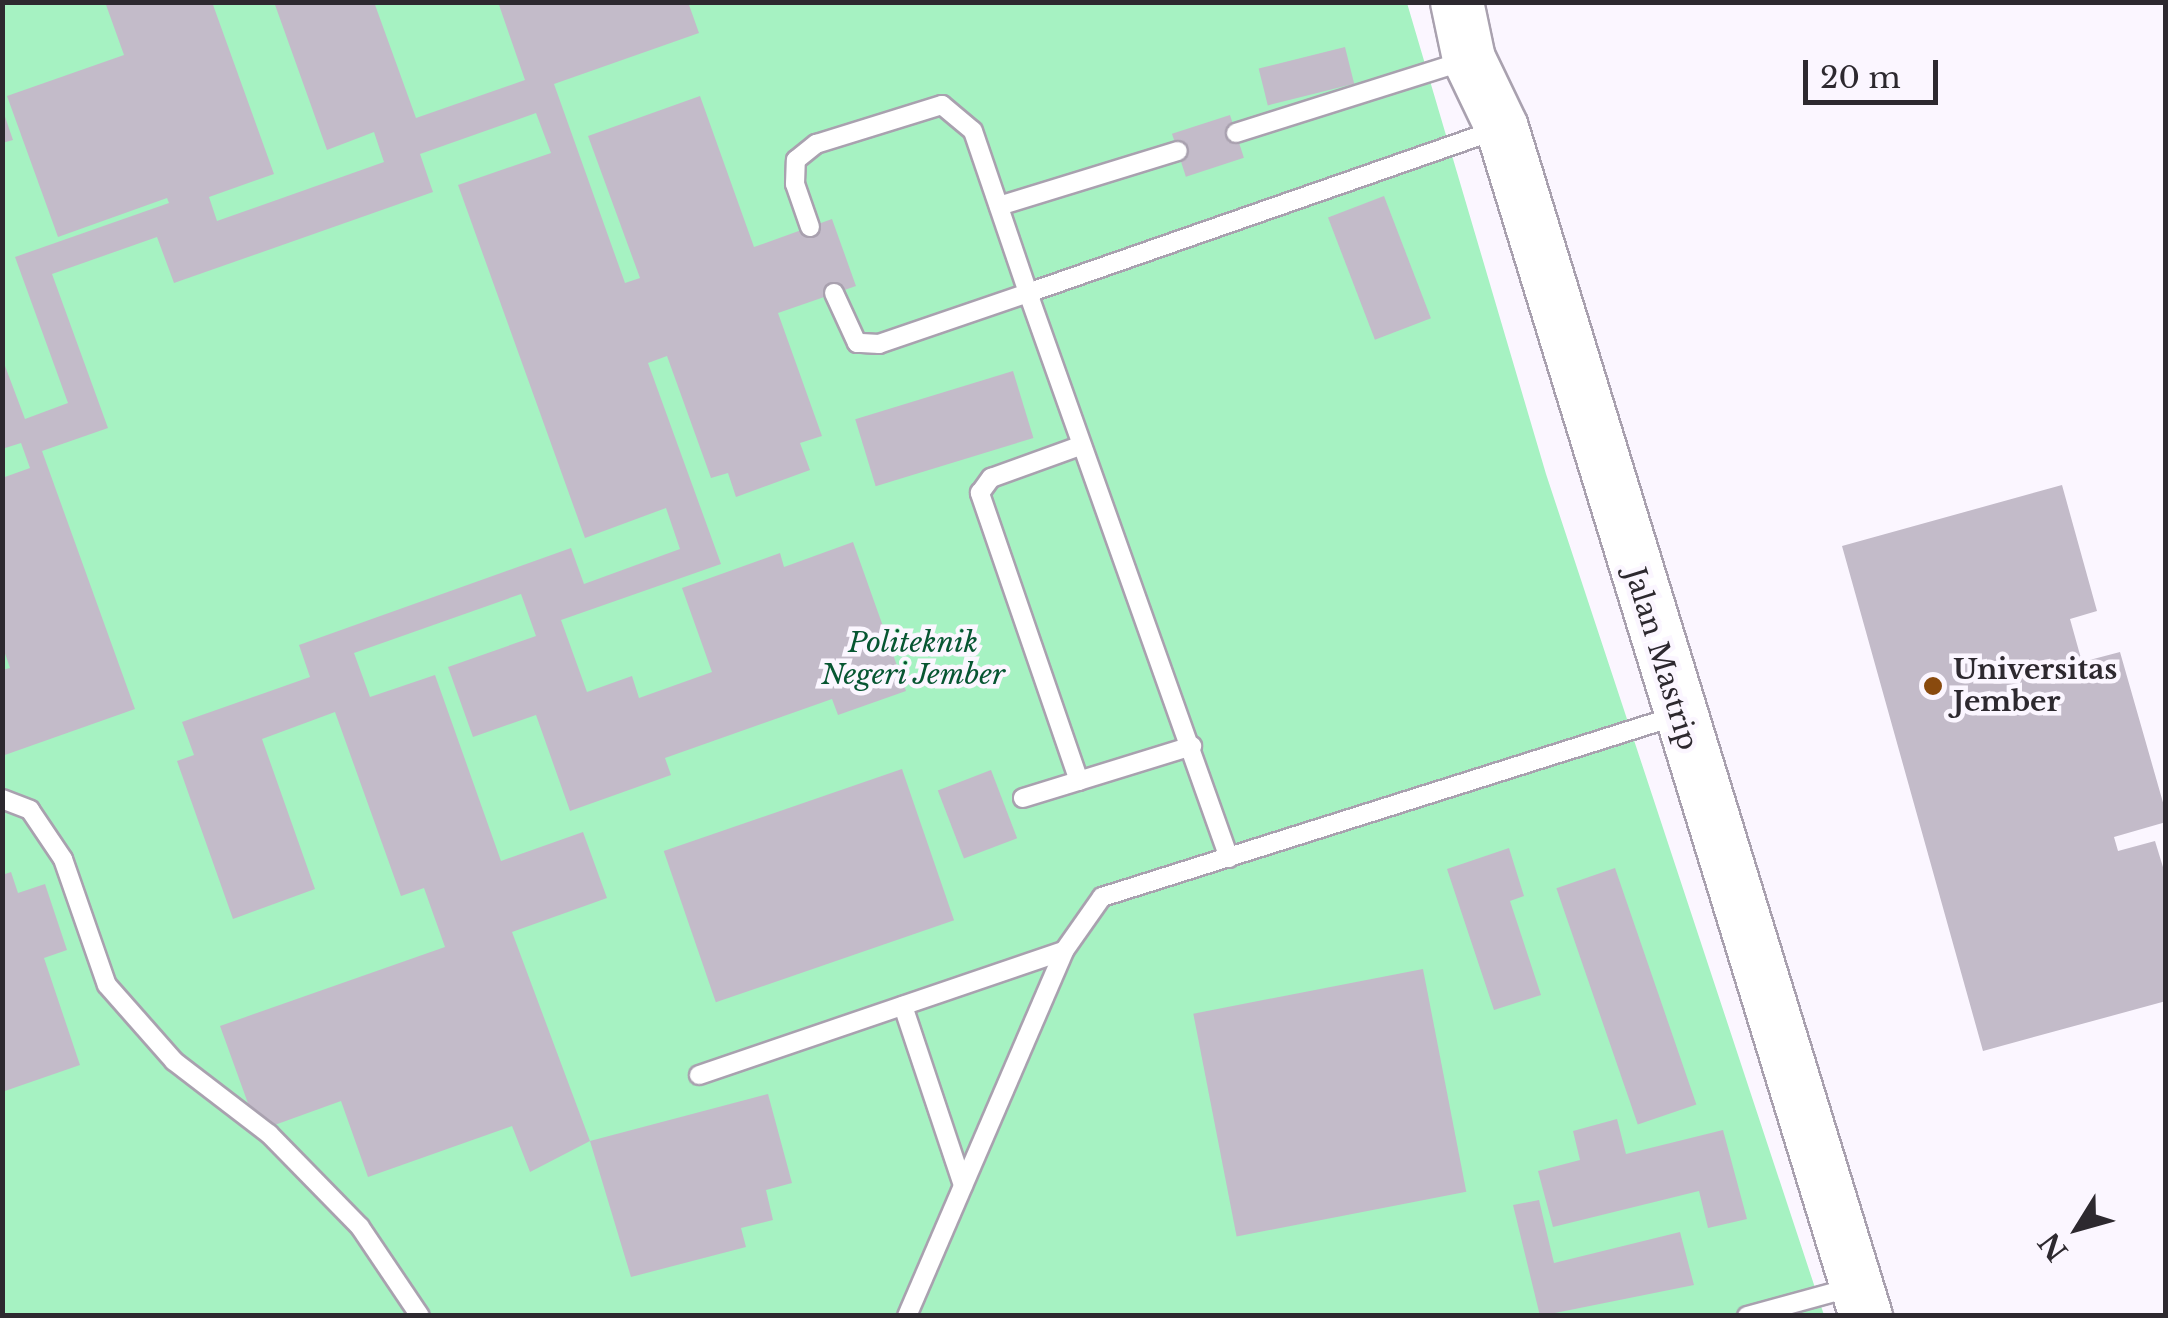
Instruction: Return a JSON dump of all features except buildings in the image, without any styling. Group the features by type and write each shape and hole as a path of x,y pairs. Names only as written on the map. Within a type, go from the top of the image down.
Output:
{"main road":[{"name":"Jalan Mastrip","path":"1457,2 1468,59 1502,128 1678,715 1861,1301"}],"lane":[{"path":"1236,133 1468,59"},
{"path":"810,228 795,184 796,160 816,144 942,105 973,131 1080,446 1192,746 1229,858"},
{"path":"834,293 857,343 879,344 1502,128"},
{"path":"998,206 1178,151"},
{"path":"1079,781 980,494 991,478 1080,446"},
{"path":"907,1316 1064,951 1102,897 1678,715"},
{"path":"1023,798 1192,746"},
{"path":"2,799 30,810 64,859 107,985 174,1061 270,1134 360,1228 420,1316"},
{"path":"699,1074 1064,951"},
{"path":"903,1006 963,1185"},
{"path":"1752,1315 1861,1301"}],"green space":[{"name":"Politeknik Negeri Jember","path":"3,3 1407,3 1546,474 1824,1315 3,1316"}],"place":[{"name":"Universitas Jember","path":"1933,686"}]}
